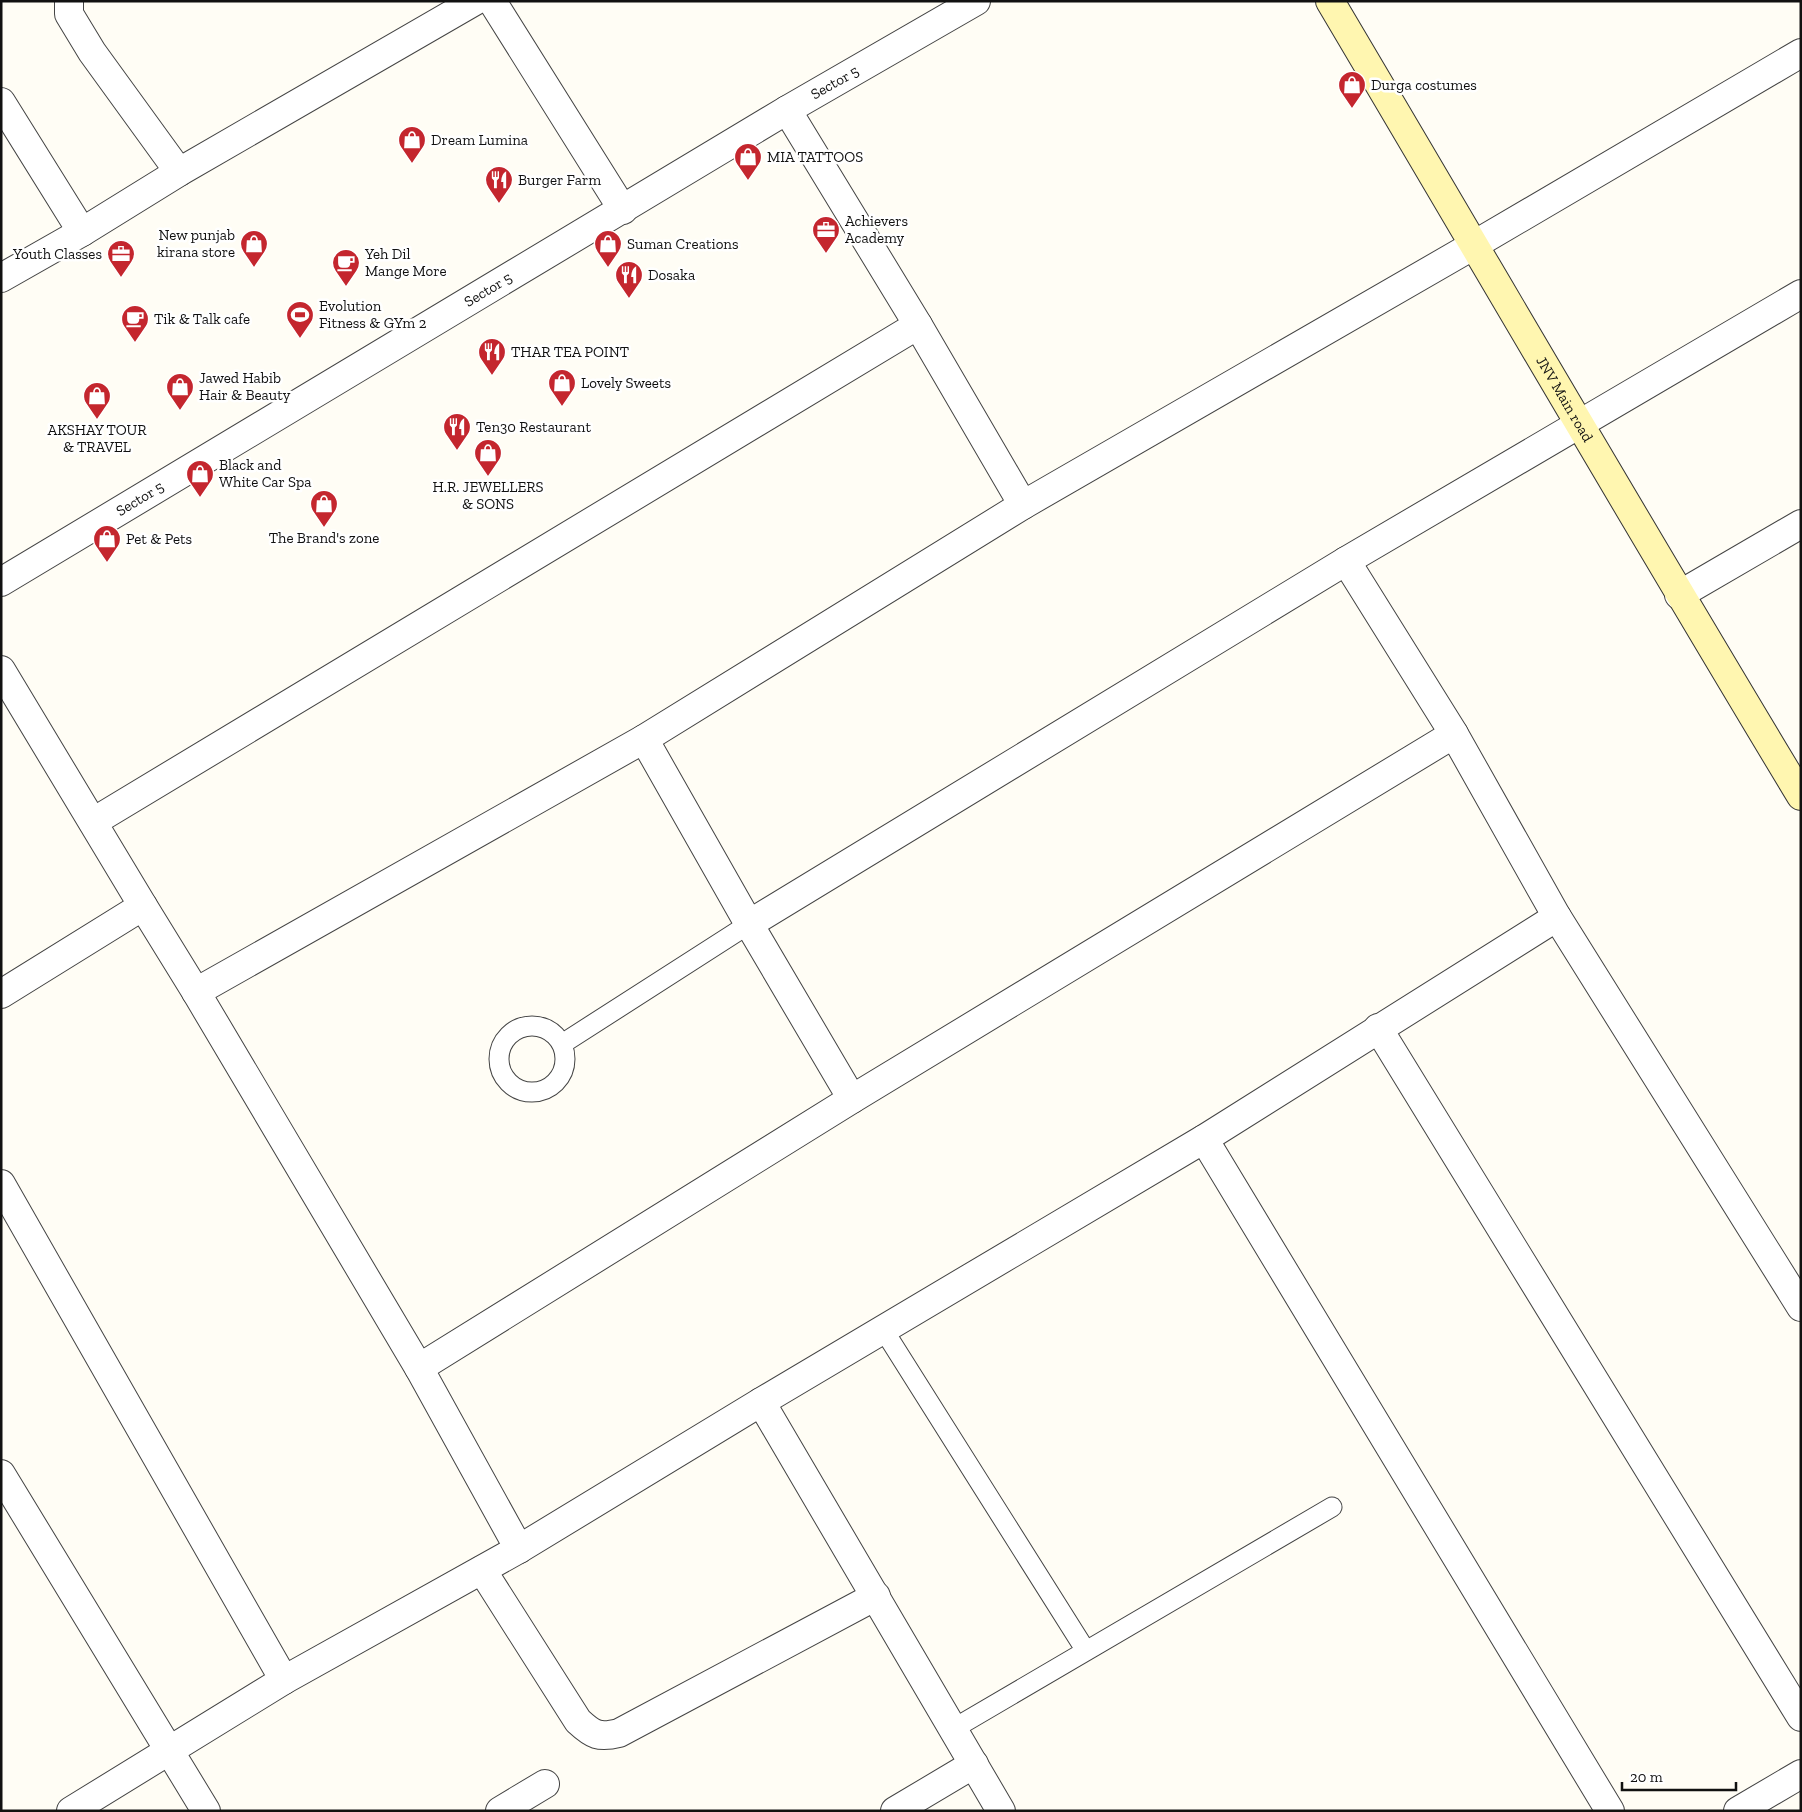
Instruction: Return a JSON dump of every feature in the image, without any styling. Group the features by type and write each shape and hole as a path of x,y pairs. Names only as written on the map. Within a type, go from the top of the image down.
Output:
{"street":[{"path":"69,1 69,14 92,52 178,172"},
{"path":"1,278 82,232 178,172 475,1"},
{"path":"492,1 622,210"},
{"name":"Sector 5","path":"5,571 622,210 787,110 976,1"},
{"name":"JNV Main road","path":"1330,1 1679,595 1801,796"},
{"path":"196,992 644,739 1023,504 1474,245 1801,53"},
{"path":"1,102 82,232"},
{"path":"787,110 918,325 1023,504"},
{"path":"749,924 1346,561 1801,294"},
{"path":"93,822 918,325"},
{"path":"1679,595 1801,524"},
{"path":"1346,561 1454,734 1557,916 1801,1307"},
{"path":"1,670 196,992 419,1368 519,1549"},
{"path":"419,1368 852,1099 1454,734"},
{"path":"644,739 749,924 852,1099"},
{"path":"1,994 143,906"},
{"path":"71,1811 284,1680 519,1549 761,1402 1204,1139 1557,916"},
{"path":"1378,1028 1801,1717"},
{"path":"1204,1139 1610,1811"},
{"path":"1,1184 284,1680"},
{"path":"761,1402 1001,1811"},
{"path":"1,1474 206,1811"},
{"path":"482,1570 578,1721 590,1732 605,1736 619,1733 876,1596"},
{"path":"895,1811 974,1764"},
{"path":"1738,1811 1801,1774"},
{"path":"500,1811 545,1784"}],"lane":[{"path":"562,1044 749,924"},
{"path":"883,1329 1086,1651"},
{"path":"953,1729 1332,1507"}],"place":[{"name":"Durga costumes","path":"1352,109"},
{"name":"Dream Lumina","path":"412,164"},
{"name":"MIA TATTOOS","path":"748,181"},
{"name":"Burger Farm","path":"499,204"},
{"name":"Achievers Academy","path":"826,254"},
{"name":"New punjab kirana store","path":"254,268"},
{"name":"Suman Creations","path":"608,268"},
{"name":"Youth Classes","path":"121,278"},
{"name":"Yeh Dil Mange More","path":"346,287"},
{"name":"Dosaka","path":"629,299"},
{"name":"Evolution Fitness & GYm 2","path":"300,339"},
{"name":"Tik & Talk cafe","path":"135,343"},
{"name":"THAR TEA POINT","path":"492,376"},
{"name":"Lovely Sweets","path":"562,407"},
{"name":"Jawed Habib Hair & Beauty","path":"180,411"},
{"name":"AKSHAY TOUR & TRAVEL","path":"97,420"},
{"name":"Ten30 Restaurant","path":"457,451"},
{"name":"H.R. JEWELLERS & SONS","path":"488,477"},
{"name":"Black and White Car Spa","path":"200,498"},
{"name":"The Brand's zone","path":"324,528"},
{"name":"Pet & Pets","path":"107,563"}]}
